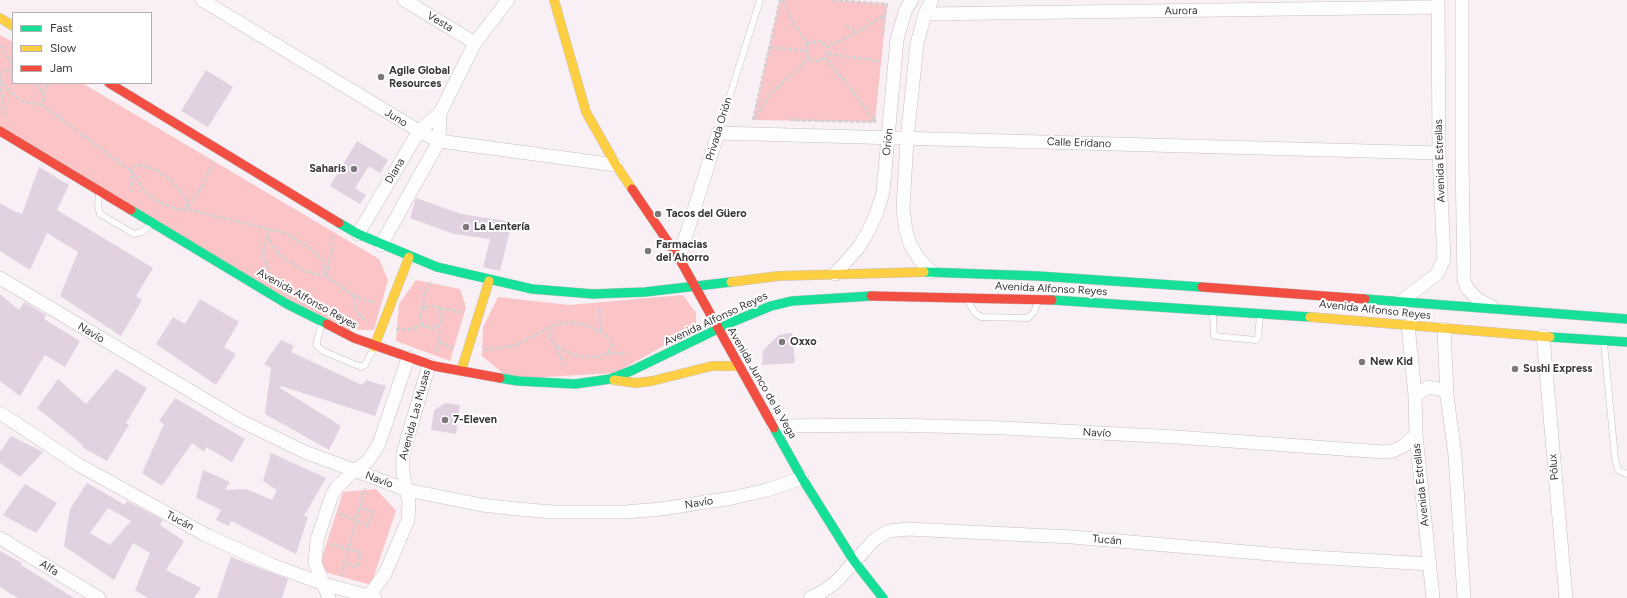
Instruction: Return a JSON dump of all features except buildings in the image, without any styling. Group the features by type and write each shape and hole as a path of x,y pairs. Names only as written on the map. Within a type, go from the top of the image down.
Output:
{"main road":[{"name":"Avenida Junco de la Vega","path":"554,0 586,112 616,164 679,258 693,286 802,478 854,561 883,598"},
{"path":"0,18 12,25"},
{"name":"Avenida Alfonso Reyes","path":"111,84 358,234 409,257 437,267 489,281 532,290 593,294 646,292 778,276 931,272 1232,288 1400,302 1492,307 1627,319"},
{"name":"Avenida Alfonso Reyes","path":"0,131 99,192 323,323 374,347 431,365 461,372 518,381 575,384 610,379 633,370 754,312 792,301 880,296 1039,299 1260,312 1408,325 1444,330 1627,342"},
{"path":"374,347 409,257"},
{"path":"461,372 489,281"},
{"path":"610,379 636,383 652,381 712,366 738,366"}],"street":[{"name":"Juno","path":"202,0 419,131 439,141 616,164"},
{"name":"Vesta","path":"404,0 475,43"},
{"name":"Diana","path":"358,234 419,131 440,113 475,43 508,0"},
{"name":"Orión","path":"835,274 859,247 877,212 883,192 897,39 906,9 912,0"},
{"name":"Orión","path":"931,272 919,259 906,231 903,209 907,139 917,44 925,14 932,0"},
{"name":"Avenida Estrellas","path":"1462,0 1464,280 1467,288 1477,299 1492,307"},
{"name":"Aurora","path":"925,14 1438,3"},
{"name":"Avenida Estrellas","path":"1400,302 1437,274 1444,259 1440,153 1438,3"},
{"name":"Diana","path":"381,245 439,141 440,113"},
{"name":"Calle Erídano","path":"718,133 888,139 1440,153"},
{"name":"Privada Orión","path":"679,258 718,133"},
{"name":"Navío","path":"0,278 241,421 305,452 407,490 476,504 518,509 560,512 625,512 668,508 732,498 767,490 802,478"},
{"name":"Avenida Estrellas","path":"1408,325 1415,394 1416,435 1433,598"},
{"path":"1444,330 1447,396 1455,455 1464,598"},
{"name":"Pólux","path":"1544,336 1566,598"},
{"name":"Avenida Las Musas","path":"329,598 315,563 317,540 327,509 337,487 354,471 368,461 379,444 408,358"},
{"name":"Avenida Las Musas","path":"370,598 385,574 408,520 410,511 407,490 402,472 403,453 431,365"},
{"path":"1415,394 1425,389 1436,388 1443,390 1447,396"},
{"name":"Tucán","path":"0,413 79,465 206,536 272,565 324,584 370,598"},
{"name":"Navío","path":"773,426 894,425 1004,428 1176,437 1384,452 1393,451 1403,446 1416,435"},
{"name":"Tucán","path":"810,598 836,582 866,546 889,531 908,529 1072,537 1294,556 1430,564"},
{"name":"Alfa","path":"0,538 99,598"}],"lane":[{"name":"Privada Orión","path":"718,133 760,0"},
{"path":"99,192 98,206 100,214 134,234 142,232 152,223"},
{"path":"965,297 974,313 982,317 1028,318 1034,312 1039,299"},
{"path":"1213,310 1214,336 1256,340 1258,337 1260,312"},
{"path":"323,323 317,340 317,346 323,351 361,367 365,365 374,347"},
{"path":"1604,340 1616,462 1618,470 1627,474"}],"path":[{"path":"782,0 794,24 807,43 806,50 808,60"},
{"path":"753,120 782,0"},
{"path":"833,0 887,4 883,38"},
{"path":"827,47 858,32 885,15"},
{"path":"846,26 858,32"},
{"path":"753,120 771,93 808,60 817,61 825,59 828,54 827,47 821,41 814,40 807,43"},
{"path":"0,45 12,63"},
{"path":"770,47 806,50"},
{"path":"828,54 881,61"},
{"path":"880,69 882,54"},
{"path":"825,59 845,81 875,122"},
{"path":"10,138 3,107 0,79 1,73 5,70 12,71"},
{"path":"0,79 10,92 20,100 30,104 41,104 132,172 146,193 157,201 178,210 186,209 270,230 276,230 292,236 313,250 321,259 325,267 326,276"},
{"path":"37,84 43,93 44,100 41,104"},
{"path":"43,93 48,84"},
{"path":"875,114 875,122"},
{"path":"753,120 761,120"},
{"path":"784,120 875,122"},
{"path":"186,209 202,186 219,150"},
{"path":"132,172 135,166 142,165 158,171 172,181 187,200 186,209"},
{"path":"326,276 332,250 333,219"},
{"path":"270,230 267,236 263,255 273,280"},
{"path":"267,236 278,254 291,264 304,271 326,276 354,296 369,302 390,306"},
{"path":"437,267 425,294 420,319 424,325 432,328 438,325"},
{"path":"593,294 601,314 602,332"},
{"path":"354,296 355,308 362,318 381,328 408,330 424,325"},
{"path":"423,310 427,306 432,305 439,308 478,316"},
{"path":"431,365 439,342 438,325 442,318 439,308"},
{"path":"466,352 514,346 555,325 571,322 580,323 602,332 610,338 612,346 607,353 600,356 583,357 573,355 556,346"},
{"path":"549,328 550,338 556,346 561,361 575,384"},
{"path":"339,588 368,476"},
{"path":"327,509 368,526 373,511 359,508"},
{"path":"317,540 360,552 357,567 345,563"}],"shaded area":[{"path":"780,0 833,0 887,4 875,122 753,120"},
{"path":"0,35 12,41 12,84 84,84 379,259 388,280 374,330 335,329 0,127"},
{"path":"416,280 460,289 466,307 450,361 396,341 399,304"},
{"path":"683,295 696,313 696,328 615,373 510,379 482,356 483,327 498,297 569,305"},
{"path":"376,489 396,511 371,585 318,570 343,492"}],"traffic: fast":[{"path":"131,210 287,304 327,324"},
{"path":"339,223 358,234 437,267 532,289 593,294 645,292 731,282"},
{"path":"924,272 1038,276 1202,287"},
{"path":"500,378 518,381 575,384 610,379 633,370 732,322 771,306 792,301 871,296"},
{"path":"1365,299 1627,319"},
{"path":"1052,300 1310,317"},
{"path":"1550,337 1627,342"},
{"path":"774,428 802,478 854,561 883,598"}],"traffic: slow":[{"path":"554,0 586,112 616,165 632,189"},
{"path":"0,18 12,25"},
{"path":"374,347 409,257"},
{"path":"731,282 778,276 924,272"},
{"path":"461,371 489,281"},
{"path":"1310,317 1550,337"},
{"path":"614,380 636,383 652,381 712,366 738,366"}],"traffic: jam":[{"path":"111,84 339,223"},
{"path":"0,131 131,210"},
{"path":"632,189 679,258 774,428"},
{"path":"1202,287 1365,299"},
{"path":"871,296 1052,300"},
{"path":"327,324 354,338 434,366 500,378"}],"place":[{"name":"Agile Global Resources","path":"381,77"},
{"name":"Saharis","path":"354,169"},
{"name":"Tacos del Güero","path":"658,214"},
{"name":"La Lentería","path":"466,227"},
{"name":"Farmacias del Ahorro","path":"648,251"},
{"name":"Oxxo","path":"782,342"},
{"name":"New Kid","path":"1362,362"},
{"name":"Sushi Express","path":"1515,369"},
{"name":"7-Eleven","path":"445,420"}]}
